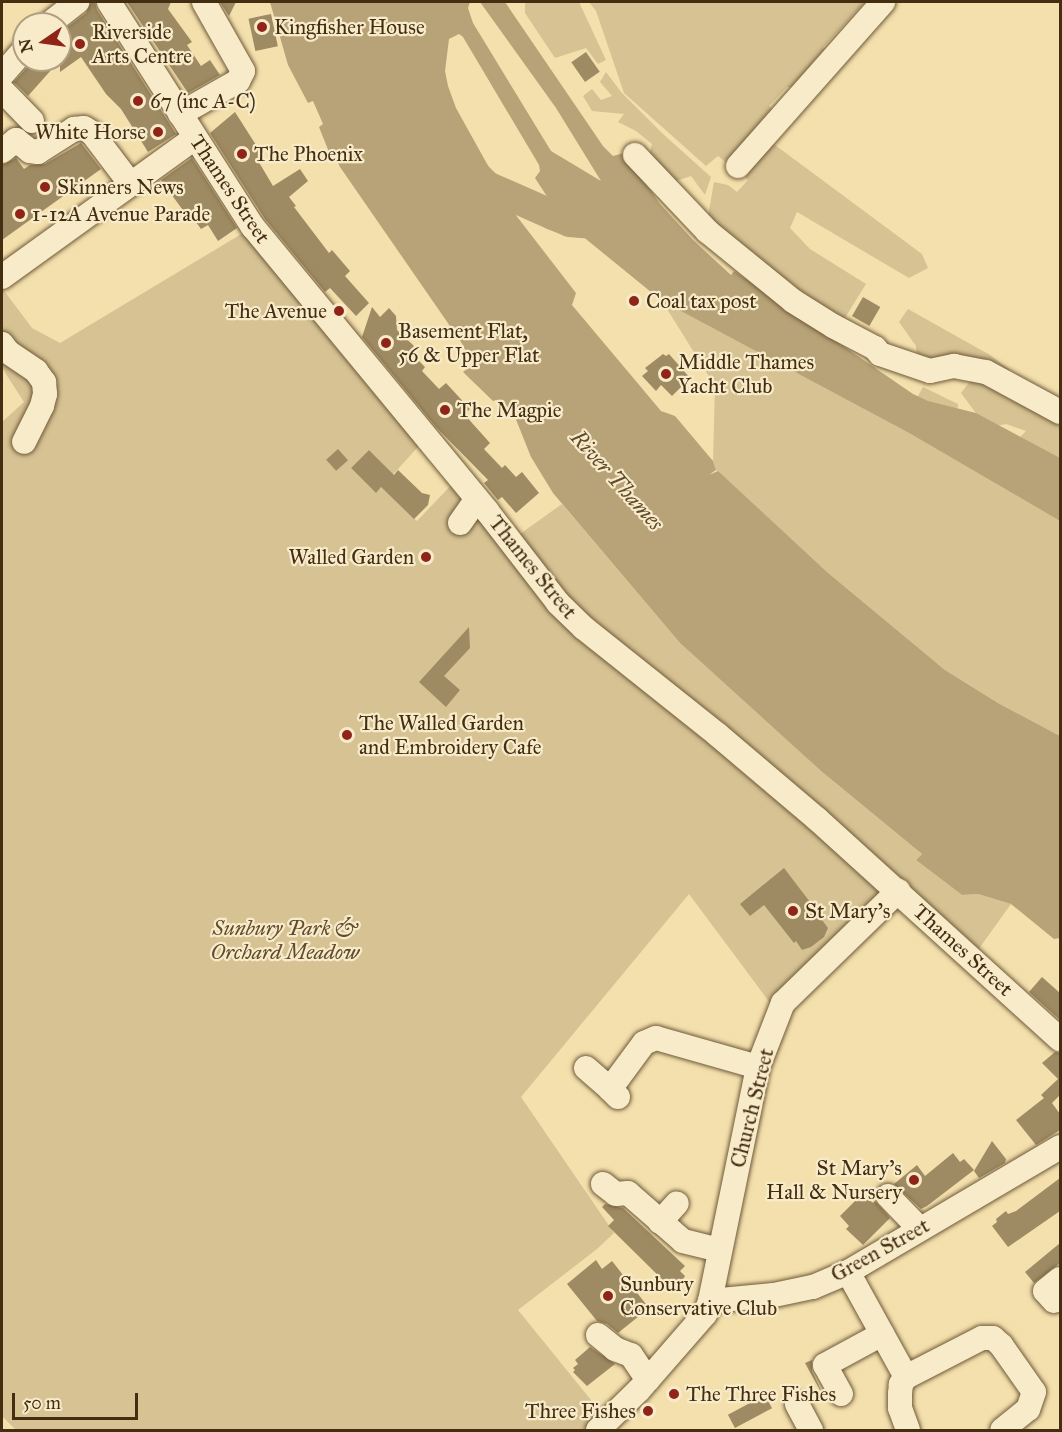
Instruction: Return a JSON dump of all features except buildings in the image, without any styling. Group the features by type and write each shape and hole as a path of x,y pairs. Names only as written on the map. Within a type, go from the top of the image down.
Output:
{"street":[{"path":"64,12 77,2"},
{"name":"Thames Street","path":"109,2 195,138 267,245 477,499 558,603 584,628 718,735 898,891 1060,1039"},
{"path":"180,114 238,81 243,71 204,2"},
{"path":"738,166 883,2"},
{"path":"2,75 12,64"},
{"path":"2,90 32,122"},
{"path":"2,151 16,140 30,151 38,152 74,129 84,128 92,133 130,183"},
{"path":"2,276 195,138"},
{"path":"635,155 707,231 793,301 833,326 875,348 880,354 930,371 954,366 987,372 1060,412"},
{"path":"2,344 8,352 36,371 44,382 45,394 42,406 24,442"},
{"path":"460,523 477,499"},
{"name":"Church Street","path":"710,1301 758,1067 783,1003 898,891"},
{"path":"586,1068 614,1093 644,1043 656,1038 758,1067"},
{"name":"Green Street","path":"710,1301 774,1295 813,1287 848,1272 919,1228 1060,1147"},
{"path":"603,1184 616,1194 628,1193 683,1241 720,1250"},
{"path":"888,1196 919,1228"},
{"path":"660,1222 677,1203"},
{"path":"848,1272 906,1377"},
{"path":"598,1431 648,1380 701,1320 710,1301"},
{"path":"841,1394 825,1365 882,1334"},
{"path":"598,1335 615,1348 631,1355 648,1380"},
{"path":"908,1431 900,1408 901,1384 906,1377 987,1337 1001,1345 1032,1387 1033,1398 1028,1409 1002,1431"},
{"path":"797,1404 811,1431"}],"green space":[{"path":"525,2 579,2 606,60 598,64 586,48 555,58 525,13"},
{"path":"589,2 865,2 823,47 826,54 795,88 787,87 769,106 782,120 763,144 775,145 922,254 928,268 909,278 797,212 790,228 810,249 866,284 843,321 827,334 707,222 714,182 728,185 737,192 748,180 718,156 706,166 624,93 596,11"},
{"path":"606,72 621,92 663,134 711,177 705,195 691,176 667,184 648,160 652,144 636,131 618,122 624,114 592,111 583,96 592,89 601,100 612,96 600,82"},
{"name":"Sunbury Park & Orchard Meadow","path":"253,227 425,439 389,479 384,465 369,450 351,468 375,492 381,487 417,521 458,478 558,603 898,891 779,1015 689,894 521,1097 614,1233 597,1249 518,1310 608,1421 598,1430 16,1430 2,1416 2,422 24,402 2,368 2,288 32,328 60,343"},
{"path":"662,301 909,433 1060,521 1060,736 998,703 945,670 827,572 716,470 713,461 715,386"},
{"path":"908,309 990,355 1010,370 983,377 917,359 916,346 899,322"},
{"path":"992,379 1060,418 1060,463 1017,440 1026,431 1006,424 987,428 961,393 971,380"},
{"path":"923,387 958,404 957,415 914,403"},
{"path":"562,504 680,643 821,771 922,854 916,860 962,895 978,894 1011,904 978,950 570,603 520,534"}],"water":[{"path":"270,2 470,2 468,8 473,23 551,151 601,181 556,108 480,2 505,2 603,146 613,156 624,153 660,204 693,240 731,275 734,271 913,394 928,401 976,413 1060,458 1060,521 909,433 662,301 581,235 550,223 554,211 557,212 535,178 540,171 539,165 463,37 459,34 449,39 445,71 448,86 456,108 501,189 512,195 505,209 515,214 576,293 572,305 661,411 675,416 713,461 716,470 709,475 718,471 827,572 945,670 998,703 1060,736 1060,938 1054,939 1011,904 978,894 962,895 916,860 922,854 821,771 680,643 553,493 531,457 515,417 501,409 496,400 493,401 463,372 473,364 461,342 340,167 332,151 329,152 319,127 323,124 313,101 308,103 288,65"}],"waterway":[{"name":"River Thames","path":"476,175 487,186 553,215 570,222 593,224"}],"place":[{"name":"Kingfisher House","path":"262,27"},
{"name":"Riverside Arts Centre","path":"80,44"},
{"name":"67 (inc A-C)","path":"138,101"},
{"name":"White Horse","path":"158,132"},
{"name":"The Phoenix","path":"242,154"},
{"name":"Skinners News","path":"45,187"},
{"name":"1-12A Avenue Parade","path":"20,214"},
{"name":"Coal tax post","path":"634,301"},
{"name":"The Avenue","path":"339,311"},
{"name":"Basement Flat, 56 & Upper Flat","path":"386,343"},
{"name":"Middle Thames Yacht Club","path":"666,374"},
{"name":"The Magpie","path":"445,410"},
{"name":"Walled Garden","path":"426,557"},
{"name":"The Walled Garden and Embroidery Cafe","path":"347,735"},
{"name":"St Mary's","path":"793,911"},
{"name":"St Mary's Hall & Nursery","path":"914,1180"},
{"name":"Sunbury Conservative Club","path":"608,1296"},
{"name":"The Three Fishes","path":"674,1394"},
{"name":"Three Fishes","path":"648,1411"}]}
